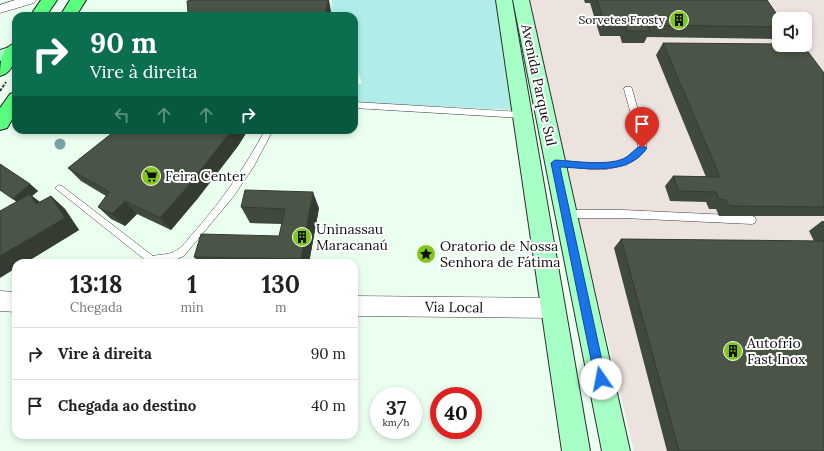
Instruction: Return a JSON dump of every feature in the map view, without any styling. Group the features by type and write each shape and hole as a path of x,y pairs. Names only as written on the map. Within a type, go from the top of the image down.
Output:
{"main road":[{"path":"41,12 49,0"},
{"path":"70,12 78,0"},
{"path":"0,70 12,51"},
{"path":"0,123 12,104"}],"street":[{"path":"0,9 29,0"},
{"name":"Avenida Parque Sul","path":"504,0 521,115 554,308 576,451"},
{"name":"Avenida Parque Sul","path":"521,0 616,451"},
{"path":"0,301 12,302"},
{"name":"Via Local","path":"358,306 554,308"}],"lane":[{"path":"555,163 606,165 623,163 635,157 642,148 642,139 628,89"},
{"path":"358,105 521,115"},
{"path":"159,259 172,257 181,252 190,243 225,202 246,172 268,134"},
{"path":"59,188 151,259"},
{"path":"566,214 623,214 752,220"}],"shaded area":[{"path":"332,0 501,0 518,110 358,103 358,84 362,83 358,72 358,12 330,12"},
{"path":"526,0 824,0 824,451 634,451"}],"building":[{"path":"328,0 326,12 188,12 187,1"},
{"name":"Sorvetes Frosty","path":"597,0 767,0 775,12 772,12 772,27 647,25 650,31 627,31 625,25 605,24"},
{"path":"663,43 772,44 772,52 808,52 824,73 824,207 729,206 726,200 719,199 716,192 679,191 673,176 720,177"},
{"name":"Feira Center","path":"111,134 229,134 189,185 160,218 125,201 112,214 98,207 109,192 68,168"},
{"path":"0,164 30,184 13,199 0,190"},
{"path":"245,190 313,192 301,259 194,257 201,234 279,236 285,209 241,207"},
{"path":"30,194 36,204 51,196 65,218 0,256 0,211"},
{"name":"Autofrio Fast Inox","path":"621,239 824,241 824,451 679,451"}],"place":[{"name":"Sorvetes Frosty","path":"679,20"},
{"name":"Feira Center","path":"151,176"},
{"name":"Uninassau Maracanaú","path":"302,237"},
{"name":"Oratorio de Nossa Senhora de Fátima","path":"426,254"},
{"name":"Autofrio Fast Inox","path":"733,351"}],"route":[{"path":"601,379 555,163 606,165 623,163 635,157 642,148"}]}
